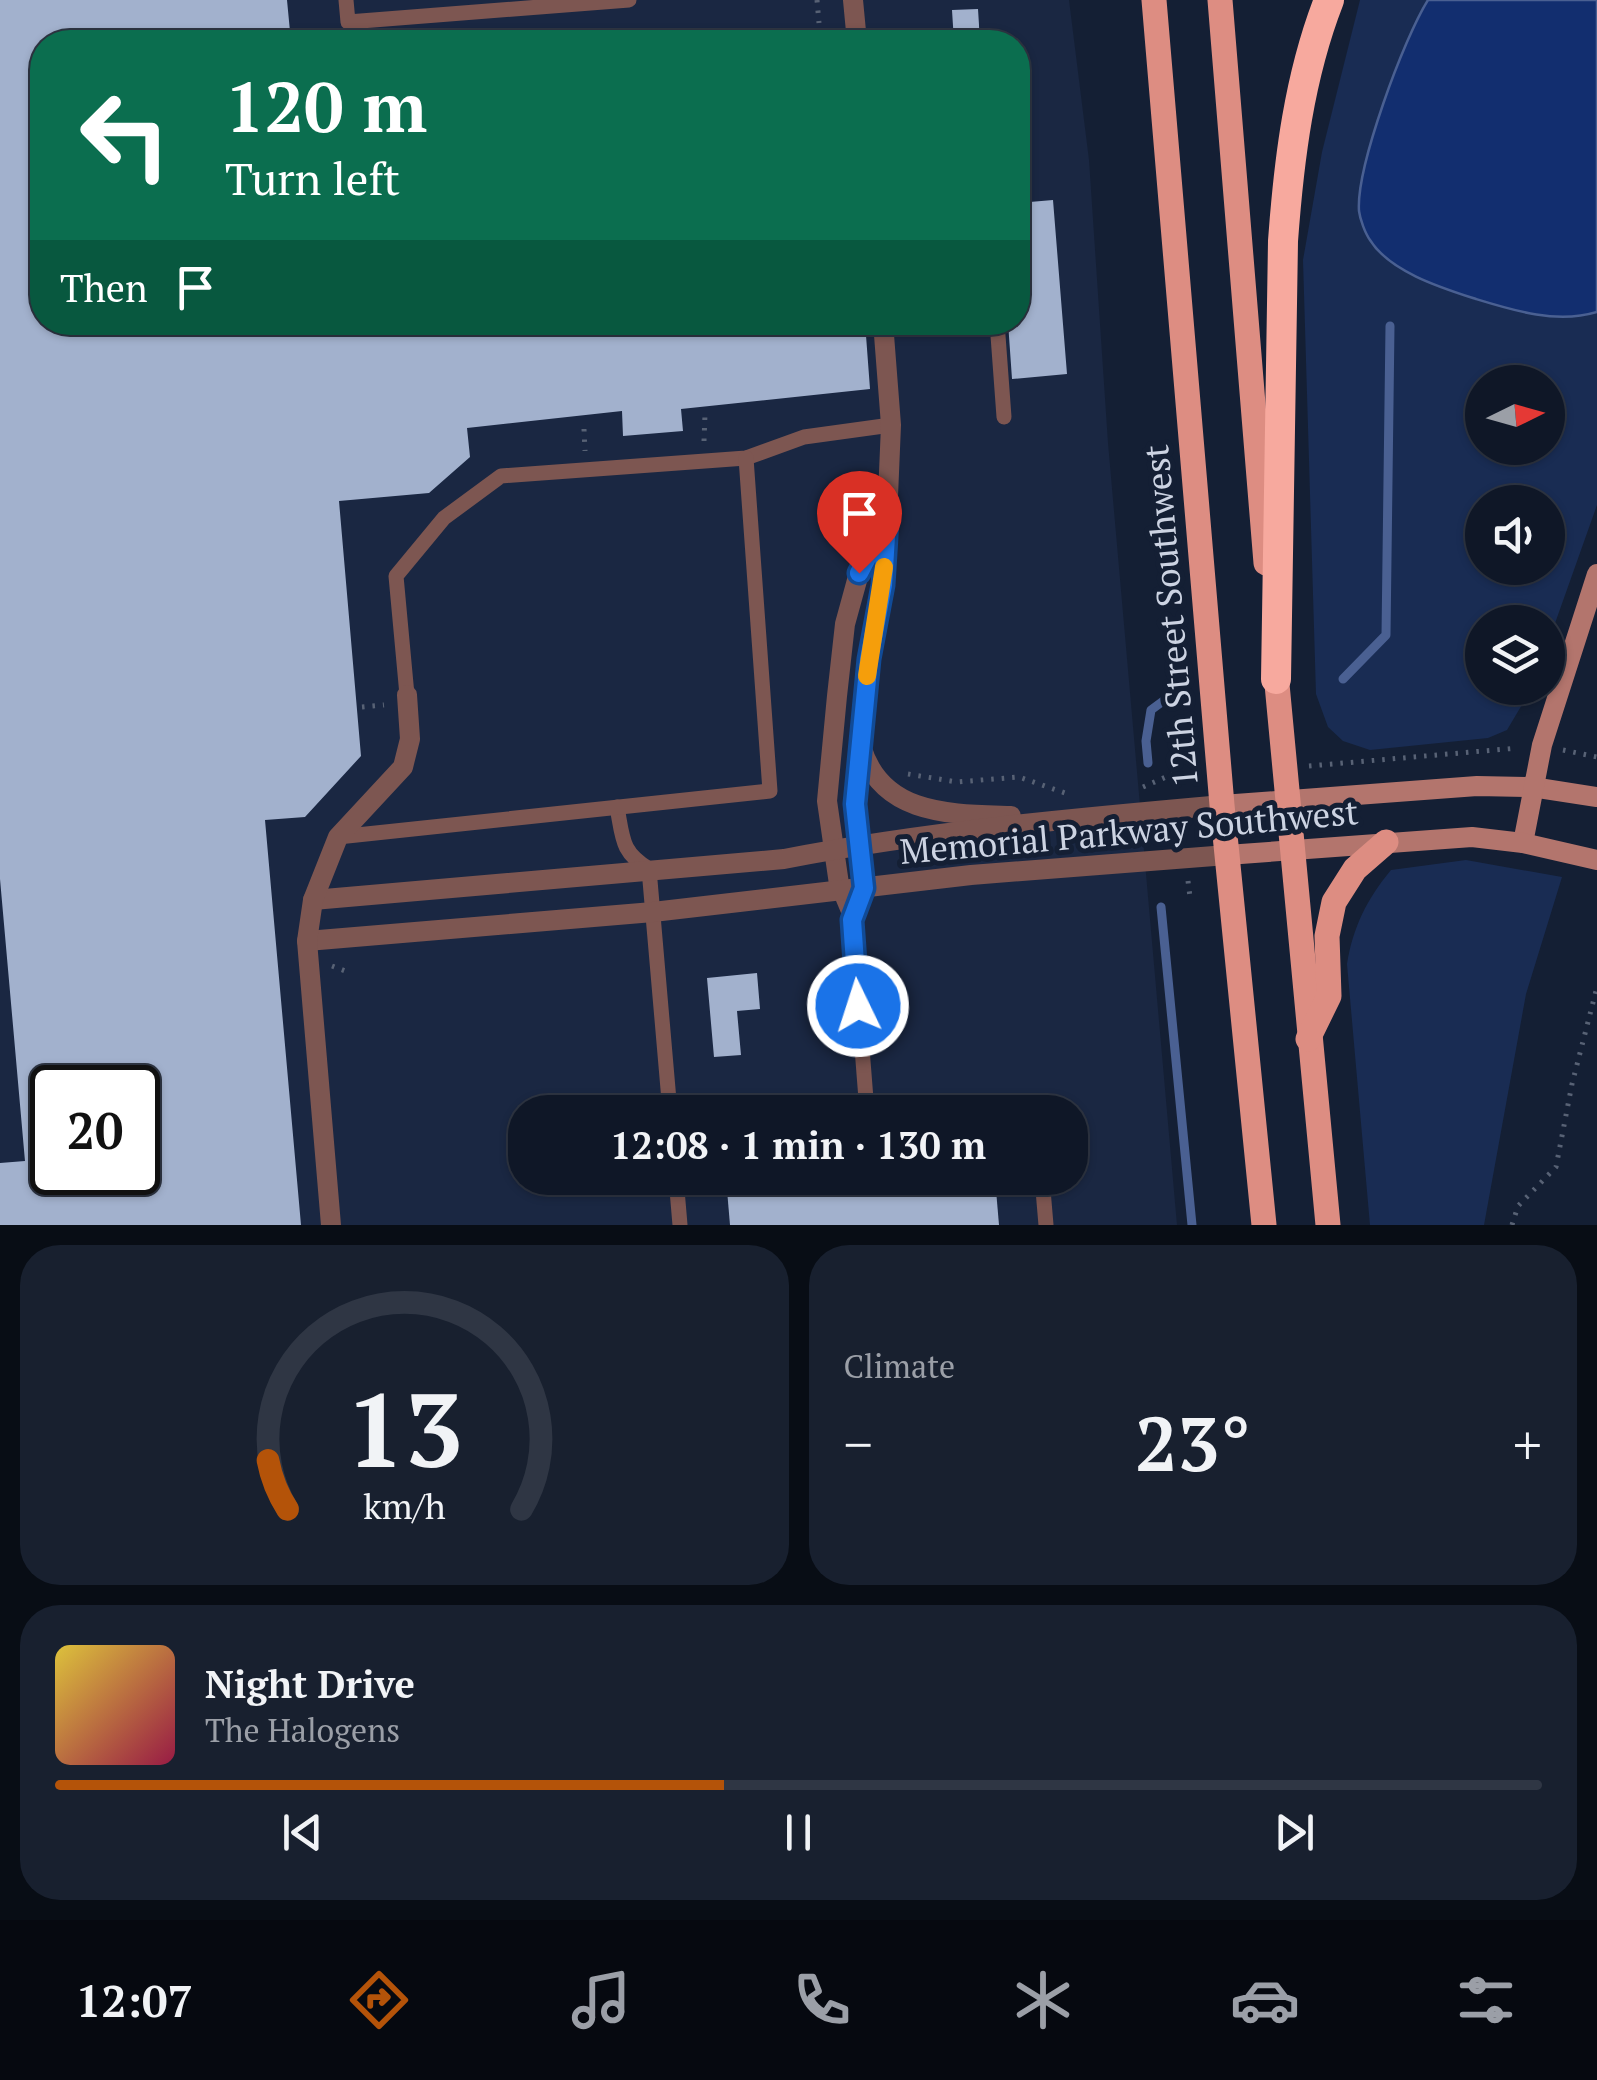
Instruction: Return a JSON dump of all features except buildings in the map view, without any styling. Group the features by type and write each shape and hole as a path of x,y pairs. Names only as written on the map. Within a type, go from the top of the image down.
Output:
{"highway":[{"path":"1276,679 1282,261 1287,186 1308,67 1329,0"}],"main road":[{"name":"12th Street Southwest","path":"1154,0 1222,806 1264,1225"},
{"path":"1220,0 1276,679 1328,1225"},
{"path":"1308,1039 1329,996 1327,936 1334,902 1355,869 1386,842"}],"street":[{"path":"853,0 857,30"},
{"path":"864,888 855,804 869,659 883,585 891,425 884,335"},
{"path":"840,891 826,801 846,624 859,573 887,520"},
{"path":"1522,843 1542,746 1597,574"},
{"path":"331,1225 308,942 313,900 338,837 403,767 410,739 407,695"},
{"path":"860,739 870,768 908,802 936,813 1073,818"},
{"name":"Memorial Parkway Southwest","path":"313,900 784,859 1073,818 1288,800 1477,786 1532,787 1597,797"},
{"name":"Memorial Parkway Southwest","path":"308,942 653,912 989,874 1386,842 1472,837 1522,843 1597,860"}],"lane":[{"path":"346,0 348,22 629,0"},
{"path":"997,335 1004,416"},
{"path":"407,695 396,576 444,518 501,476 746,458 804,437 891,425"},
{"path":"338,837 770,791 746,458"},
{"path":"617,808 630,857 649,869 669,1095"},
{"path":"852,920 864,888"},
{"path":"840,891 852,920 866,1095"},
{"path":"677,1195 680,1225"},
{"path":"1043,1195 1046,1225"}],"path":[{"path":"817,0 819,23"},
{"path":"1284,768 1542,746 1597,756"},
{"path":"870,768 957,782 1019,777 1074,796"},
{"path":"1133,792 1173,774"},
{"path":"1512,1225 1518,1206 1556,1168 1597,987"}],"shaded area":[{"path":"0,0 1069,0 1089,160 1108,443 1177,1225 0,1225"},
{"path":"1360,0 1597,0 1597,505 1561,605 1465,605 1465,705 1522,705 1507,730 1488,738 1370,750 1343,741 1328,727 1316,694 1303,260 1322,152"},
{"path":"1428,0 1597,0 1597,312 1567,317 1536,314 1463,295 1403,270 1368,237 1359,211 1365,165 1395,72"},
{"path":"1466,860 1562,877 1526,994 1484,1225 1370,1225 1347,964 1353,938 1362,914 1391,870"}],"waterway":[{"path":"1343,679 1386,635 1390,326"},
{"path":"1148,763 1146,741 1151,710 1174,693"},
{"path":"1161,907 1192,1225"}],"slow traffic":[{"path":"867,676 884,567"}],"route":[{"path":"858,1006 852,920 864,888 855,804 869,659 883,585 887,520 859,573"}]}
